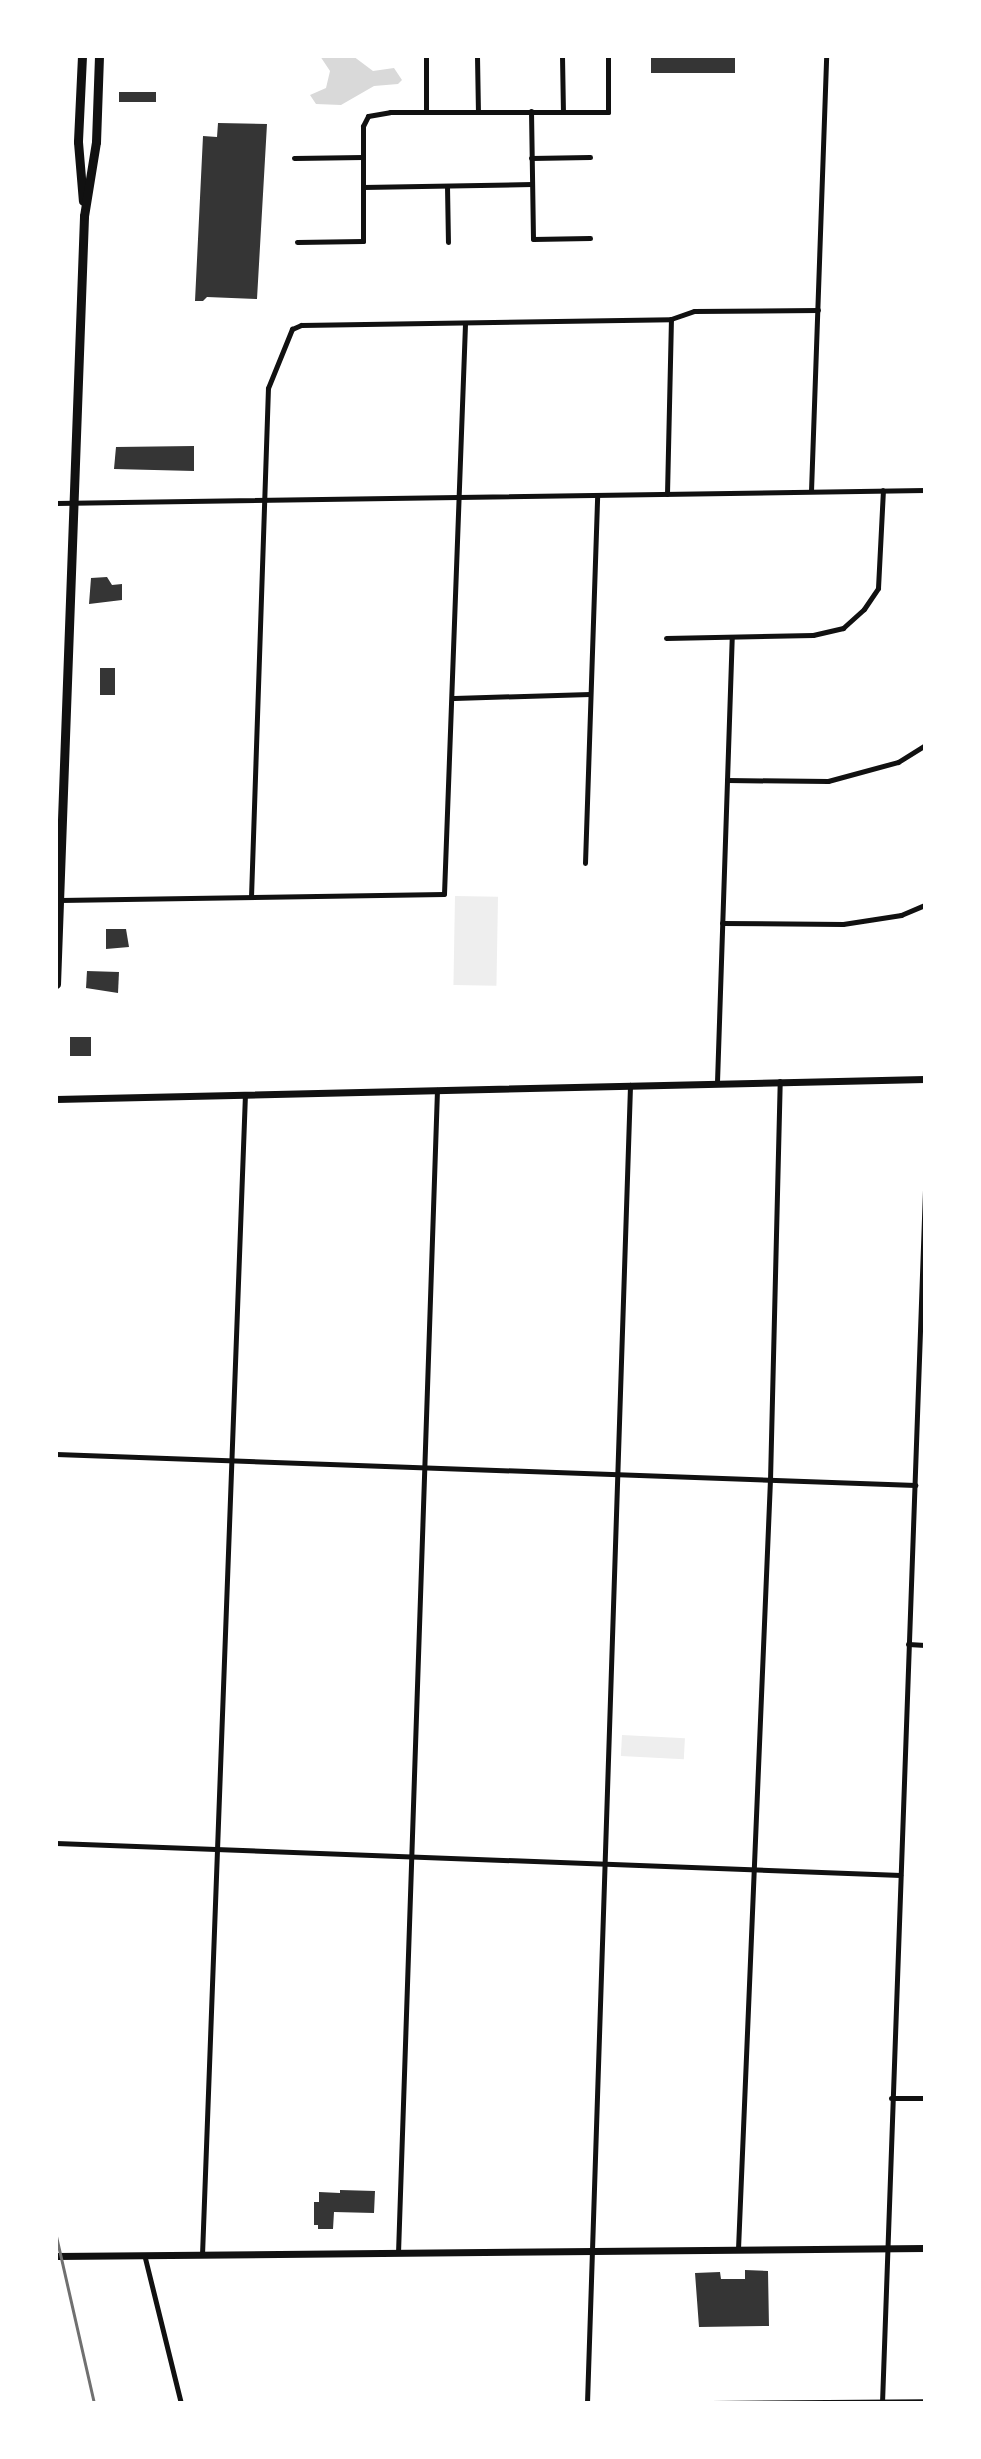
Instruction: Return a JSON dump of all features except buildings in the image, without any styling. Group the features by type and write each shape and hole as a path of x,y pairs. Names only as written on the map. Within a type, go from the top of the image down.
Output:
{"main road":[{"path":"56,984 84,216 78,142 82,56"},
{"path":"84,216 96,142 99,56"}],"street":[{"path":"426,56 426,111"},
{"path":"477,56 478,111"},
{"path":"562,56 563,111"},
{"path":"297,242 363,241 363,126 368,116 426,111 608,112 608,56"},
{"path":"811,491 826,56"},
{"path":"531,111 533,239 590,238"},
{"path":"294,158 363,157"},
{"path":"531,158 590,157"},
{"path":"363,187 532,184"},
{"path":"447,186 448,242"},
{"path":"251,897 268,388 286,336 301,325 671,319 694,311 818,310"},
{"path":"667,494 671,319"},
{"path":"60,900 444,894 454,698 465,323"},
{"path":"666,638 826,634 843,628 856,618 878,588 883,490"},
{"path":"56,503 925,490"},
{"path":"585,863 597,495"},
{"path":"717,1082 732,638"},
{"path":"454,698 590,694"},
{"path":"727,780 828,781 898,762 925,745"},
{"path":"722,923 843,924 901,915 925,905"},
{"path":"56,1099 925,1079"},
{"path":"738,2250 770,1480 780,1081"},
{"path":"587,2403 630,1084"},
{"path":"398,2253 437,1090"},
{"path":"202,2256 245,1096"},
{"path":"882,2402 925,1189"},
{"path":"56,1454 915,1485"},
{"path":"908,1644 925,1645"},
{"path":"56,1843 900,1875"},
{"path":"891,2098 925,2098"},
{"path":"56,2256 145,2258 925,2248"},
{"path":"145,2258 181,2403"},
{"path":"711,2403 925,2401"}],"shaded area":[{"path":"320,56 353,56 373,71 394,68 402,80 398,84 374,86 341,105 316,104 310,95 326,88 330,71"},
{"path":"455,896 498,897 496,986 453,985"},
{"path":"622,1735 685,1738 684,1759 621,1756"}],"railway":[{"path":"56,2236 94,2403"}]}
